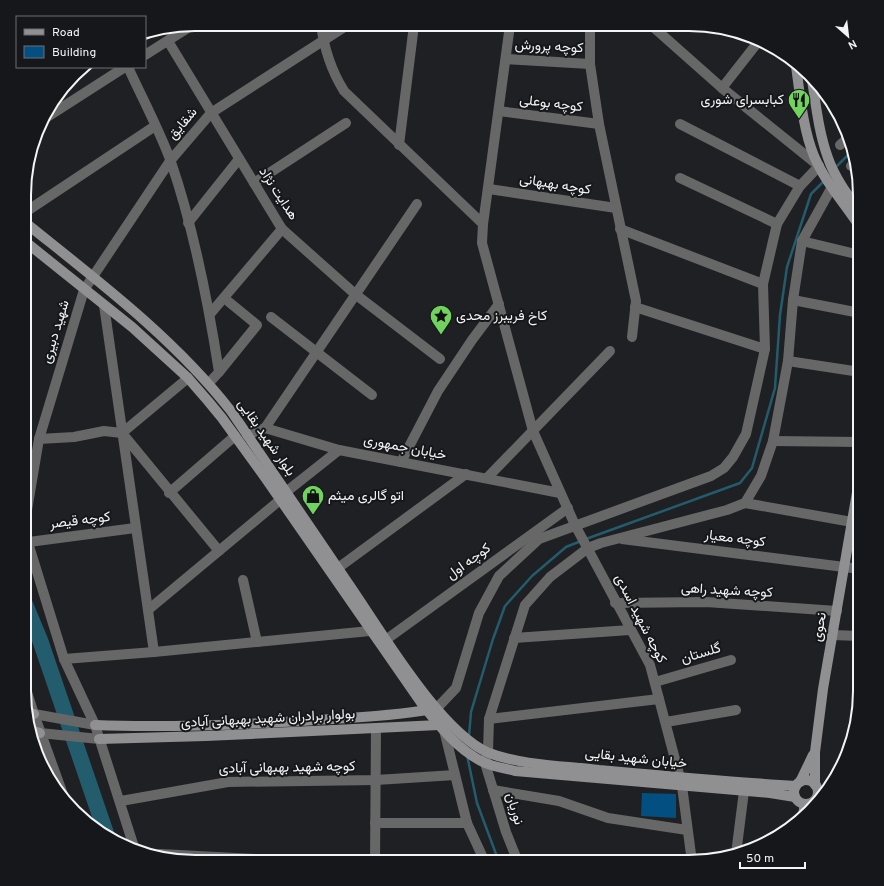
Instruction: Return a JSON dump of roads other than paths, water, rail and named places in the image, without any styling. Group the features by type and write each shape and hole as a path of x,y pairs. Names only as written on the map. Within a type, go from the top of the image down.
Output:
{"main road":[{"path":"797,72 806,124 814,156 832,187 853,216"},
{"path":"813,89 819,123 828,158 845,192 853,202"},
{"name":"بلوار شهید بقایی","path":"31,227 93,277 139,317 209,383 247,435 283,496 370,631 432,709 454,741 485,763"},
{"name":"بلوار شهید بقایی","path":"31,246 132,327 188,378 222,418 338,568 387,638 445,727"},
{"name":"نحوی","path":"819,787 815,752 832,635 853,516"},
{"name":"بولوار برادران شهید بهبهانی آبادی","path":"94,725 139,727 256,723 399,715 432,709"},
{"name":"بولوار برادران شهید بهبهانی آبادی","path":"99,739 206,736 376,728 445,727"},
{"name":"خیابان شهید بقایی","path":"445,727 488,752 546,764 795,797"},
{"path":"805,804 795,797 798,784 815,752"},
{"name":"خیابان شهید بقایی","path":"485,763 515,771 681,782 798,784"},
{"path":"798,784 808,780 819,787"},
{"path":"805,804 810,802"}],"street":[{"path":"146,54 183,31"},
{"path":"322,31 323,41 332,73 344,91 483,224"},
{"name":"شقایق","path":"84,290 170,161 211,113 338,31"},
{"path":"399,145 413,31"},
{"name":"کوچه شهید اسدی","path":"509,31 489,189 483,224 482,243 533,431 575,525 615,603 650,665 656,682 659,699 681,782 691,855"},
{"path":"590,31 590,64 599,124 636,300 632,337"},
{"path":"432,709 456,688 480,614 499,576 539,539 711,476 724,468 733,457 746,434 765,349 763,284 777,224 800,186 819,166 722,88 658,31"},
{"name":"هدایت نژاد","path":"168,41 282,229 355,294 440,359"},
{"path":"722,88 755,45"},
{"name":"کوچه پرورش","path":"506,59 590,64"},
{"path":"53,113 123,68"},
{"path":"128,68 170,161 188,224 210,314 219,372"},
{"name":"کوچه بوعلی","path":"499,111 599,124"},
{"path":"254,183 346,123"},
{"path":"680,124 800,186"},
{"path":"31,208 155,126"},
{"path":"840,145 844,142"},
{"path":"188,224 239,158"},
{"path":"680,178 777,224"},
{"path":"745,503 761,476 773,441 788,361 793,300 802,241 832,187"},
{"name":"کوچه بهبهانی","path":"489,189 616,208"},
{"path":"247,435 265,428 416,204"},
{"path":"210,314 282,229"},
{"path":"620,229 763,284"},
{"path":"802,241 853,253"},
{"name":"شهید دبیری","path":"31,486 39,439 84,290"},
{"path":"793,300 853,312"},
{"path":"209,383 257,326 228,302"},
{"path":"402,462 438,391 472,340 499,304"},
{"path":"104,305 154,652"},
{"path":"635,306 765,349"},
{"path":"271,317 372,395"},
{"path":"487,478 610,351"},
{"path":"788,361 853,371"},
{"path":"122,433 188,378"},
{"name":"خیابان جمهوری","path":"265,428 339,450 560,492"},
{"path":"39,439 74,437 104,431 122,433 219,551"},
{"path":"170,493 235,436"},
{"path":"773,441 853,442"},
{"path":"148,610 339,450"},
{"path":"338,568 466,474"},
{"path":"485,763 488,752 489,719 525,605 550,577 587,547 728,510 745,503 852,522"},
{"name":"کوچه اول","path":"387,638 568,508"},
{"name":"کوچه قیصر","path":"31,537 135,528"},
{"name":"کوچه معیار","path":"622,539 853,568"},
{"path":"31,550 64,659 94,725 121,801 133,842"},
{"path":"243,580 257,642"},
{"name":"کوچه شهید راهی","path":"615,603 706,602 836,611"},
{"path":"514,638 630,630"},
{"path":"64,659 154,652 370,631"},
{"path":"832,635 853,636"},
{"name":"گلستان","path":"656,682 732,660"},
{"path":"489,719 659,699"},
{"path":"666,722 736,710"},
{"path":"32,714 94,725"},
{"path":"34,720 40,732 58,780"},
{"path":"445,727 467,823 482,855"},
{"path":"375,855 376,728"},
{"path":"40,732 99,739"},
{"name":"نوریان","path":"485,763 506,832 515,855"},
{"name":"کوچه شهید بهبهانی آبادی","path":"121,801 228,782 376,780 455,775"},
{"path":"493,790 559,801 608,818 687,830"},
{"path":"737,847 744,791"},
{"path":"375,823 467,823"}],"waterway":[{"path":"835,168 848,155"},
{"path":"586,539 740,483 752,468 775,388 780,315 787,267 811,194 824,181"},
{"path":"469,736 471,712 493,639 505,606 532,576 566,547 581,541"},
{"path":"31,618 40,640 104,827"},
{"path":"467,755 477,803 496,855"}],"place":[{"name":"کبابسرای شوری","path":"799,120"},
{"name":"کاخ فریبرز محدی","path":"441,336"},
{"name":"اتو گالری میثم","path":"313,516"}]}
